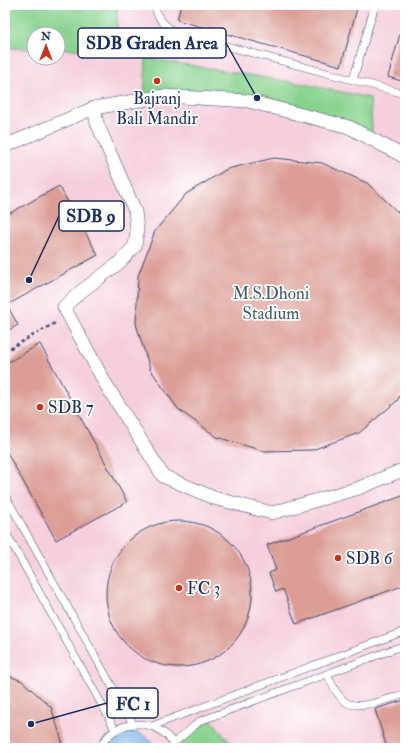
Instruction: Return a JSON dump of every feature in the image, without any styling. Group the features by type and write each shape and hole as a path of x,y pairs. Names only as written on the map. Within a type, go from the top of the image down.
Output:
{"street":[{"path":"5,146 94,108 164,96 248,101 349,127 405,157"},
{"path":"94,108 97,123 135,211 137,231 135,246 119,263 79,292 64,307 105,383 162,476 214,498 272,513 359,488 405,469"}],"lane":[{"path":"154,5 161,21 174,32 405,94"},
{"path":"353,80 375,5"},
{"path":"5,495 133,724"},
{"path":"5,531 115,730"},
{"path":"152,726 405,631"},
{"path":"100,748 108,736 115,730 124,726 142,723 160,730 175,745 200,720 405,645"},
{"path":"327,674 335,690 344,701 354,705 367,705 405,694"}],"path":[{"path":"5,351 69,316"}],"shaded area":[{"path":"5,5 405,5 405,748 5,748"}],"green space":[{"path":"5,5 117,5 117,50 66,49 66,26 26,26 26,49 5,48"},
{"path":"146,58 304,84 370,98 373,140 256,103 144,99"},
{"path":"209,717 235,748 172,748"}],"water":[{"path":"123,731 134,732 146,737 156,748 100,748 106,738"}],"building":[{"path":"181,5 358,5 341,66 177,20"},
{"path":"402,27 405,28 405,82 388,77"},
{"name":"M.S.Dhoni Stadium","path":"274,158 322,163 367,183 403,217 405,221 405,387 397,401 359,433 312,450 263,451 217,437 178,409 150,369 136,324 138,276 155,231 186,194 227,169"},
{"path":"59,186 98,255 7,305 18,325 5,332 5,216"},
{"name":"SDB 7","path":"40,344 127,502 56,540 5,449 5,364"},
{"name":"SDB 6","path":"405,495 405,585 296,624 283,589 276,592 269,573 276,570 267,545"},
{"name":"FC 3","path":"172,521 186,521 214,529 226,537 236,547 247,566 251,580 251,608 244,629 236,641 226,651 207,662 186,667 172,667 144,659 132,651 122,641 111,622 106,601 106,587 114,559 122,547 132,537 151,526"},
{"path":"5,674 22,681 51,707 62,741 59,748 5,748"},
{"path":"405,700 405,745 396,748 387,748 375,709"}],"place":[{"name":"Bajranj Bali Mandir","path":"157,81"},
{"name":"SDB Graden Area","path":"257,98"},
{"name":"SDB 9","path":"29,280"},
{"name":"SDB 7","path":"40,407"},
{"name":"SDB 6","path":"338,558"},
{"name":"FC 3","path":"179,588"},
{"name":"FC 1","path":"31,724"}]}
